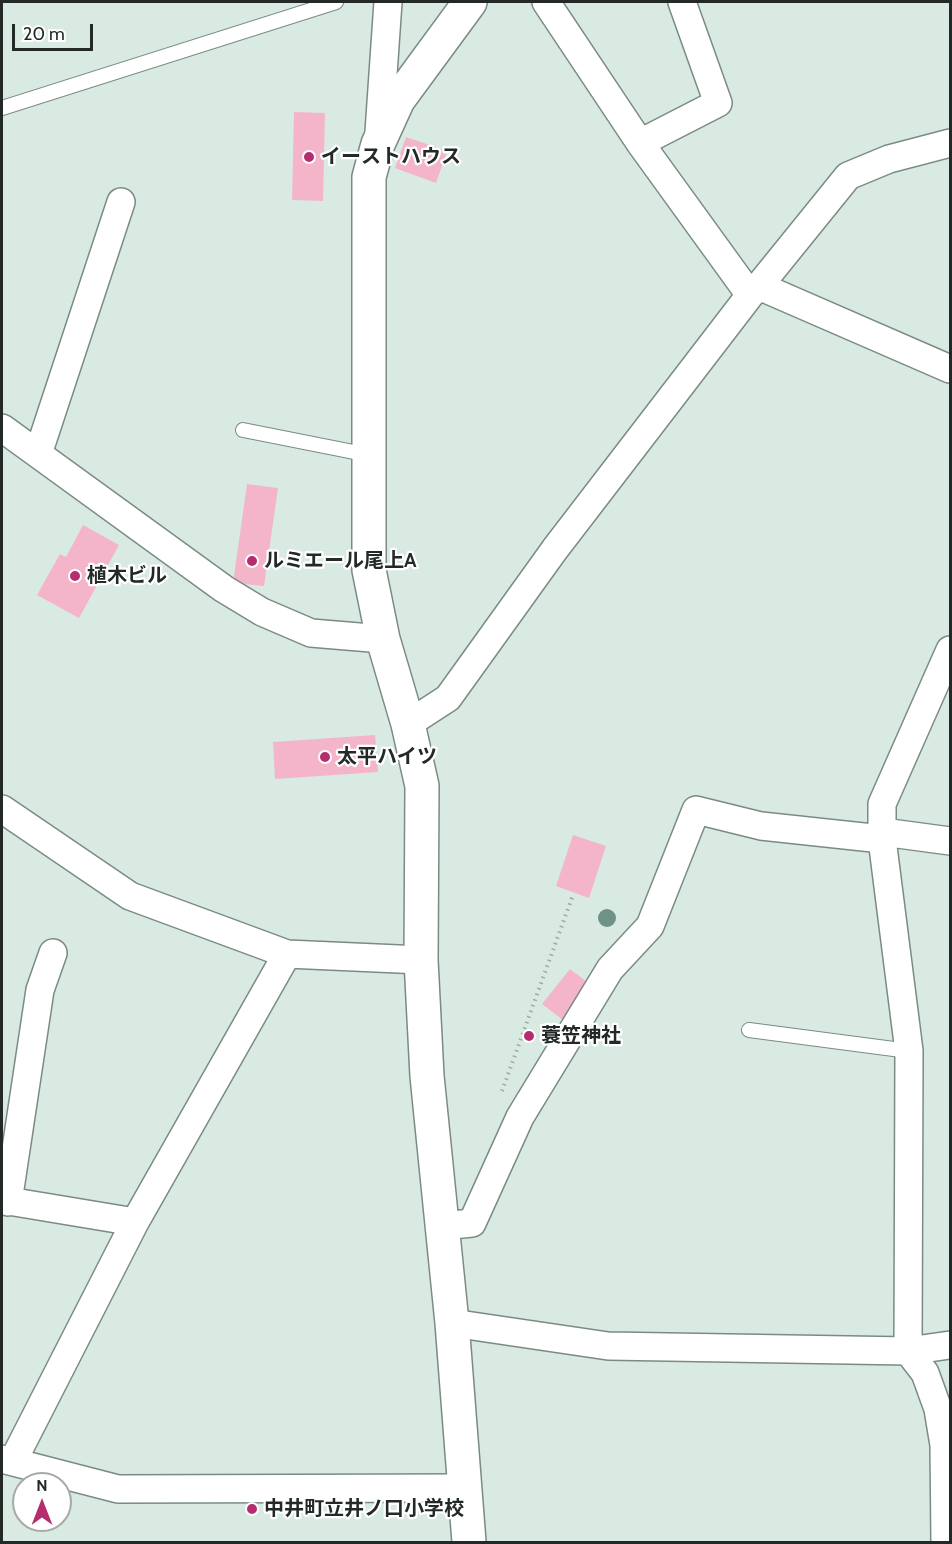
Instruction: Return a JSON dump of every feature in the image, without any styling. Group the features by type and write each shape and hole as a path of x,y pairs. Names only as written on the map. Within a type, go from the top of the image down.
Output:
{"street":[{"path":"378,144 388,2"},
{"path":"469,1542 452,1323 427,1076 421,960 422,786 408,724 383,639 369,570 369,177 378,144 399,100 470,2"},
{"path":"546,2 640,142 755,290 951,369"},
{"path":"640,142 718,103 681,2"},
{"path":"408,724 448,698 555,549 755,290 848,176 889,159 951,143"},
{"path":"38,454 121,202"},
{"path":"2,428 224,589 262,612 311,633 383,639"},
{"path":"945,1542 944,1445 938,1409 925,1373 908,1351 909,1051 882,836 882,804 951,650"},
{"path":"2,809 130,896 287,954 421,960"},
{"path":"442,1226 472,1223 526,1107 610,969 651,926 696,810 761,826 951,841"},
{"path":"53,953 40,990 5,1201 135,1222"},
{"path":"287,954 135,1222 7,1460 118,1490 465,1488"},
{"path":"452,1323 608,1346 908,1351 951,1345"}],"lane":[{"path":"2,108 336,2"},
{"path":"243,430 369,455"},
{"path":"749,1030 909,1051"}],"path":[{"path":"501,1094 573,895"}],"building":[{"name":"イーストハウス","path":"294,112 325,113 323,201 292,200"},
{"path":"406,137 447,151 436,183 395,168"},
{"path":"247,484 278,488 264,586 233,583"},
{"name":"植木ビル","path":"83,525 119,545 79,618 37,595 60,554 66,557"},
{"name":"太平ハイツ","path":"375,735 378,772 275,779 273,742"},
{"path":"573,835 606,846 589,898 556,886"},
{"path":"570,969 591,985 563,1020 542,1004"}],"place":[{"name":"イーストハウス","path":"309,157"},
{"name":"ルミエール尾上A","path":"252,561"},
{"name":"植木ビル","path":"75,576"},
{"name":"太平ハイツ","path":"325,757"},
{"name":"蓑笠神社","path":"529,1036"},
{"name":"中井町立井ノ口小学校","path":"252,1509"}]}
